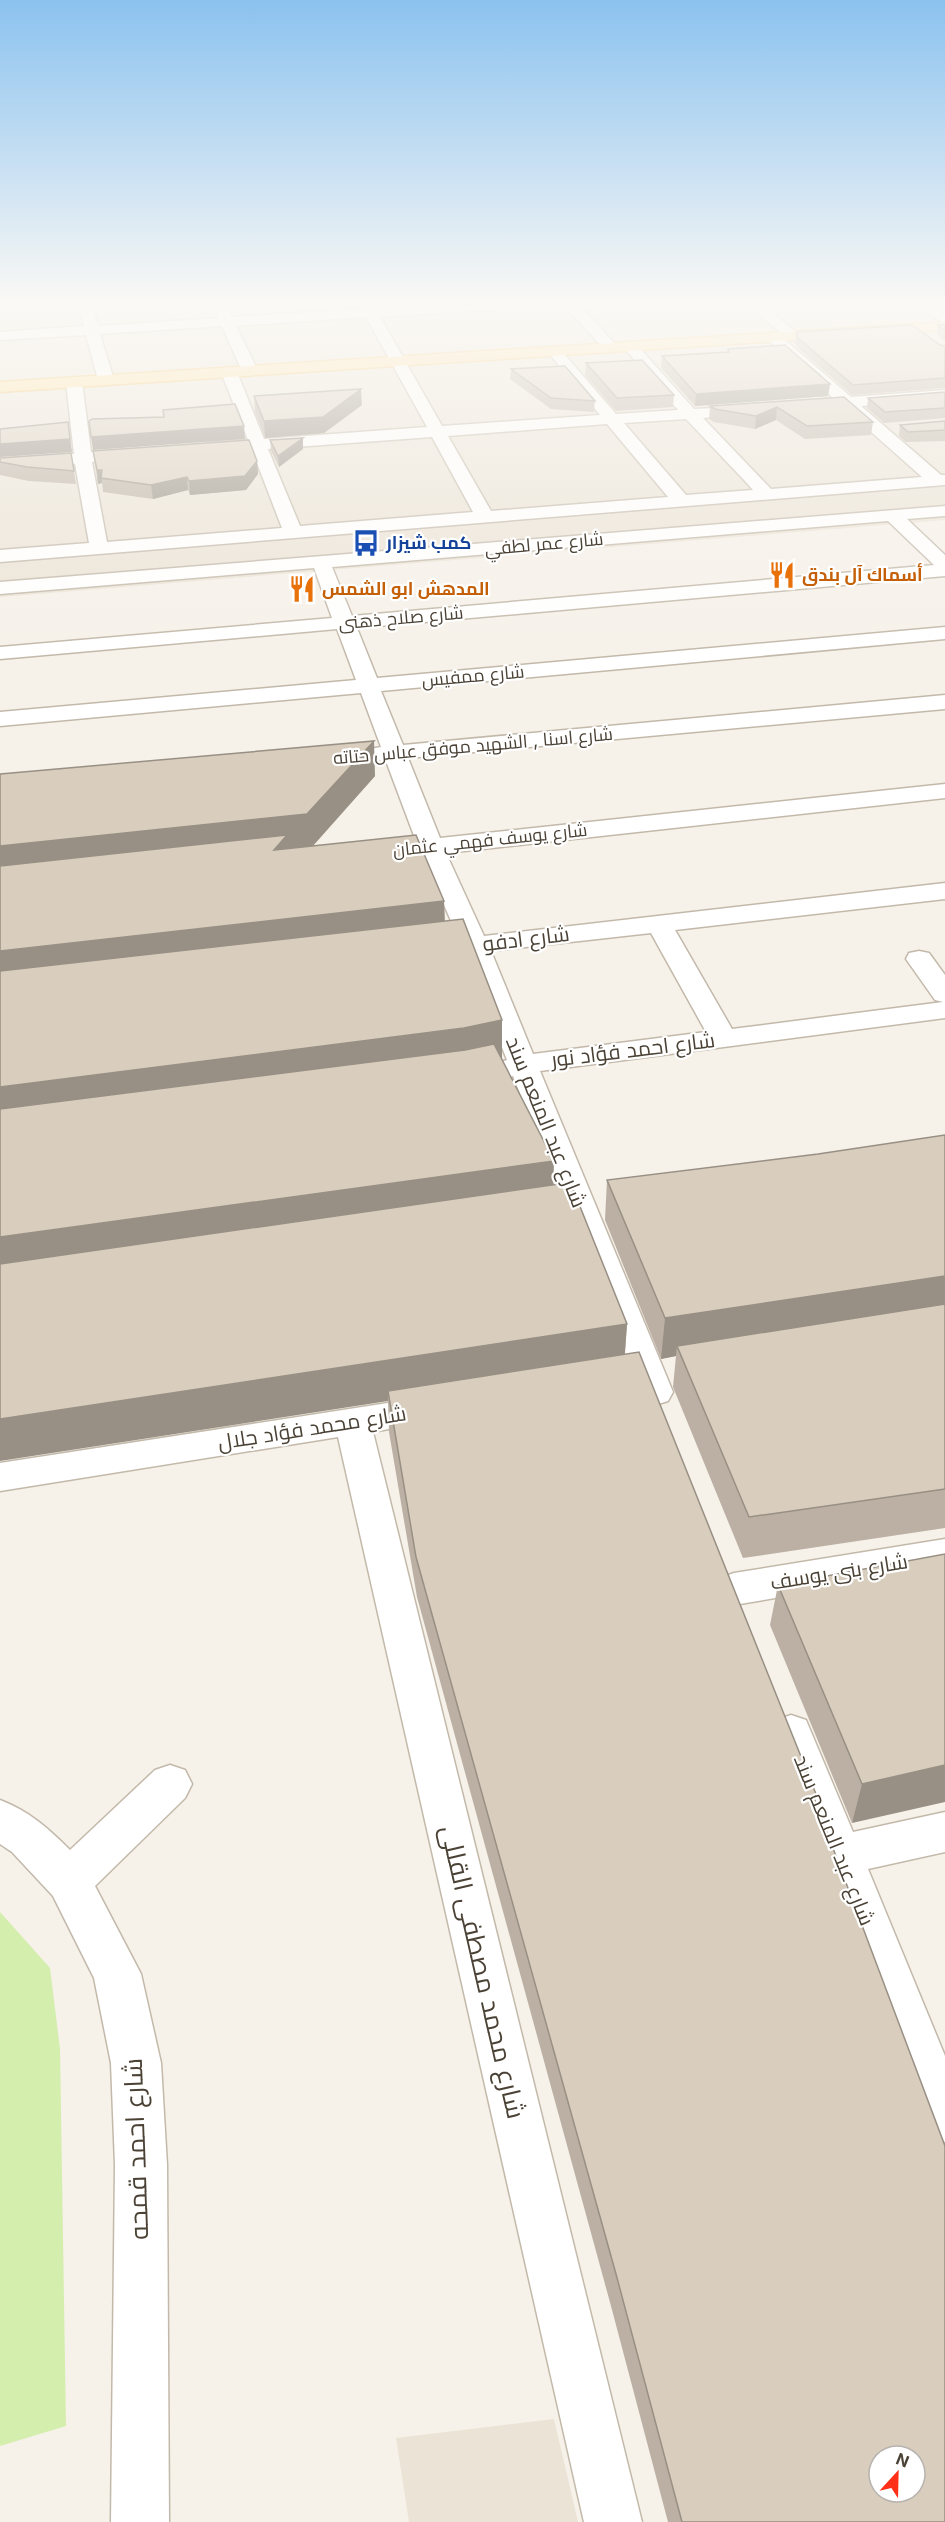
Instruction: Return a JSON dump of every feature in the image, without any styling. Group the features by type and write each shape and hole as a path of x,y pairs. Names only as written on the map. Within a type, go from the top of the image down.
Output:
{"street":[{"path":"79,423 99,548"},
{"path":"249,423 293,533"},
{"path":"431,423 485,517"},
{"path":"188,450 561,423"},
{"path":"614,423 681,501"},
{"path":"701,423 767,495"},
{"path":"869,423 941,481"},
{"path":"877,430 897,429"},
{"path":"0,464 153,452"},
{"name":"شارع عمر لطفي","path":"0,556 941,481"},
{"name":"شارع عمر لطفي","path":"0,588 945,511"},
{"path":"892,515 945,565"},
{"name":"شارع عبد المنعم سند","path":"321,562 431,847 475,945 524,1064 568,1210 648,1376 665,1418"},
{"name":"شارع صلاح ذهنى","path":"0,653 945,570"},
{"name":"شارع ممفيس","path":"0,719 945,633"},
{"name":"شارع اسنا , الشهيد موفق عباس حتاته","path":"346,758 945,702"},
{"name":"شارع يوسف فهمي عثمان","path":"384,852 945,792"},
{"name":"شارع ادفو","path":"428,951 945,891"},
{"path":"658,924 724,1039"},
{"path":"919,959 945,994"},
{"name":"شارع احمد فؤاد نور","path":"475,1076 524,1064 945,1010"},
{"path":"568,1210 616,1203"},
{"path":"613,1381 682,1370"},
{"name":"شارع محمد فؤاد جلال","path":"0,1477 459,1405"},
{"name":"شارع محمد مصطفى القللى","path":"353,1422 613,2522"},
{"name":"شارع بنى يوسف","path":"734,1590 945,1554"},
{"name":"شارع عبد المنعم سند","path":"778,1700 945,2117"},
{"path":"69,1881 170,1784"},
{"name":"شارع احمد قمحه","path":"0,1820 28,1838 69,1881 117,1974 136,2063 141,2165 140,2522"},
{"path":"841,1856 945,1832"}],"shaded area":[{"path":"0,423 945,423 945,520 0,597"},
{"path":"554,2419 578,2522 409,2522 396,2438"}],"green space":[{"path":"0,1912 50,1968 60,2049 66,2426 0,2446"}],"building":[{"path":"68,423 70,439 0,444 0,429"},
{"path":"89,423 243,423 244,426 91,437"},
{"path":"802,423 862,423 807,426"},
{"path":"945,423 945,430 908,432 900,425"},
{"path":"303,438 278,456 270,440"},
{"path":"249,440 257,461 245,476 189,481 187,477 151,485 101,478 102,470 97,470 93,451"},
{"path":"71,453 74,471 0,462 0,458"},
{"path":"374,741 307,814 0,846 0,774"},
{"path":"287,835 274,850 416,835 444,901 0,951 0,866"},
{"path":"463,919 502,1020 464,1028 0,1087 0,971"},
{"path":"494,1044 554,1161 0,1237 0,1109 465,1050"},
{"path":"945,1135 945,1276 665,1318 607,1180 818,1154"},
{"path":"571,1184 627,1324 0,1419 0,1264"},
{"path":"945,1304 945,1489 749,1517 677,1346"},
{"path":"639,1352 816,1794 813,1795 945,2146 945,2522 682,2522 616,2274 416,1557 388,1391"},
{"path":"945,1554 945,1765 862,1784 778,1585"}],"place":[{"name":"كمب شيزار","path":"366,543"},
{"name":"أسماك آل بندق","path":"782,575"},
{"name":"المدهش ابو الشمس","path":"302,589"}]}
